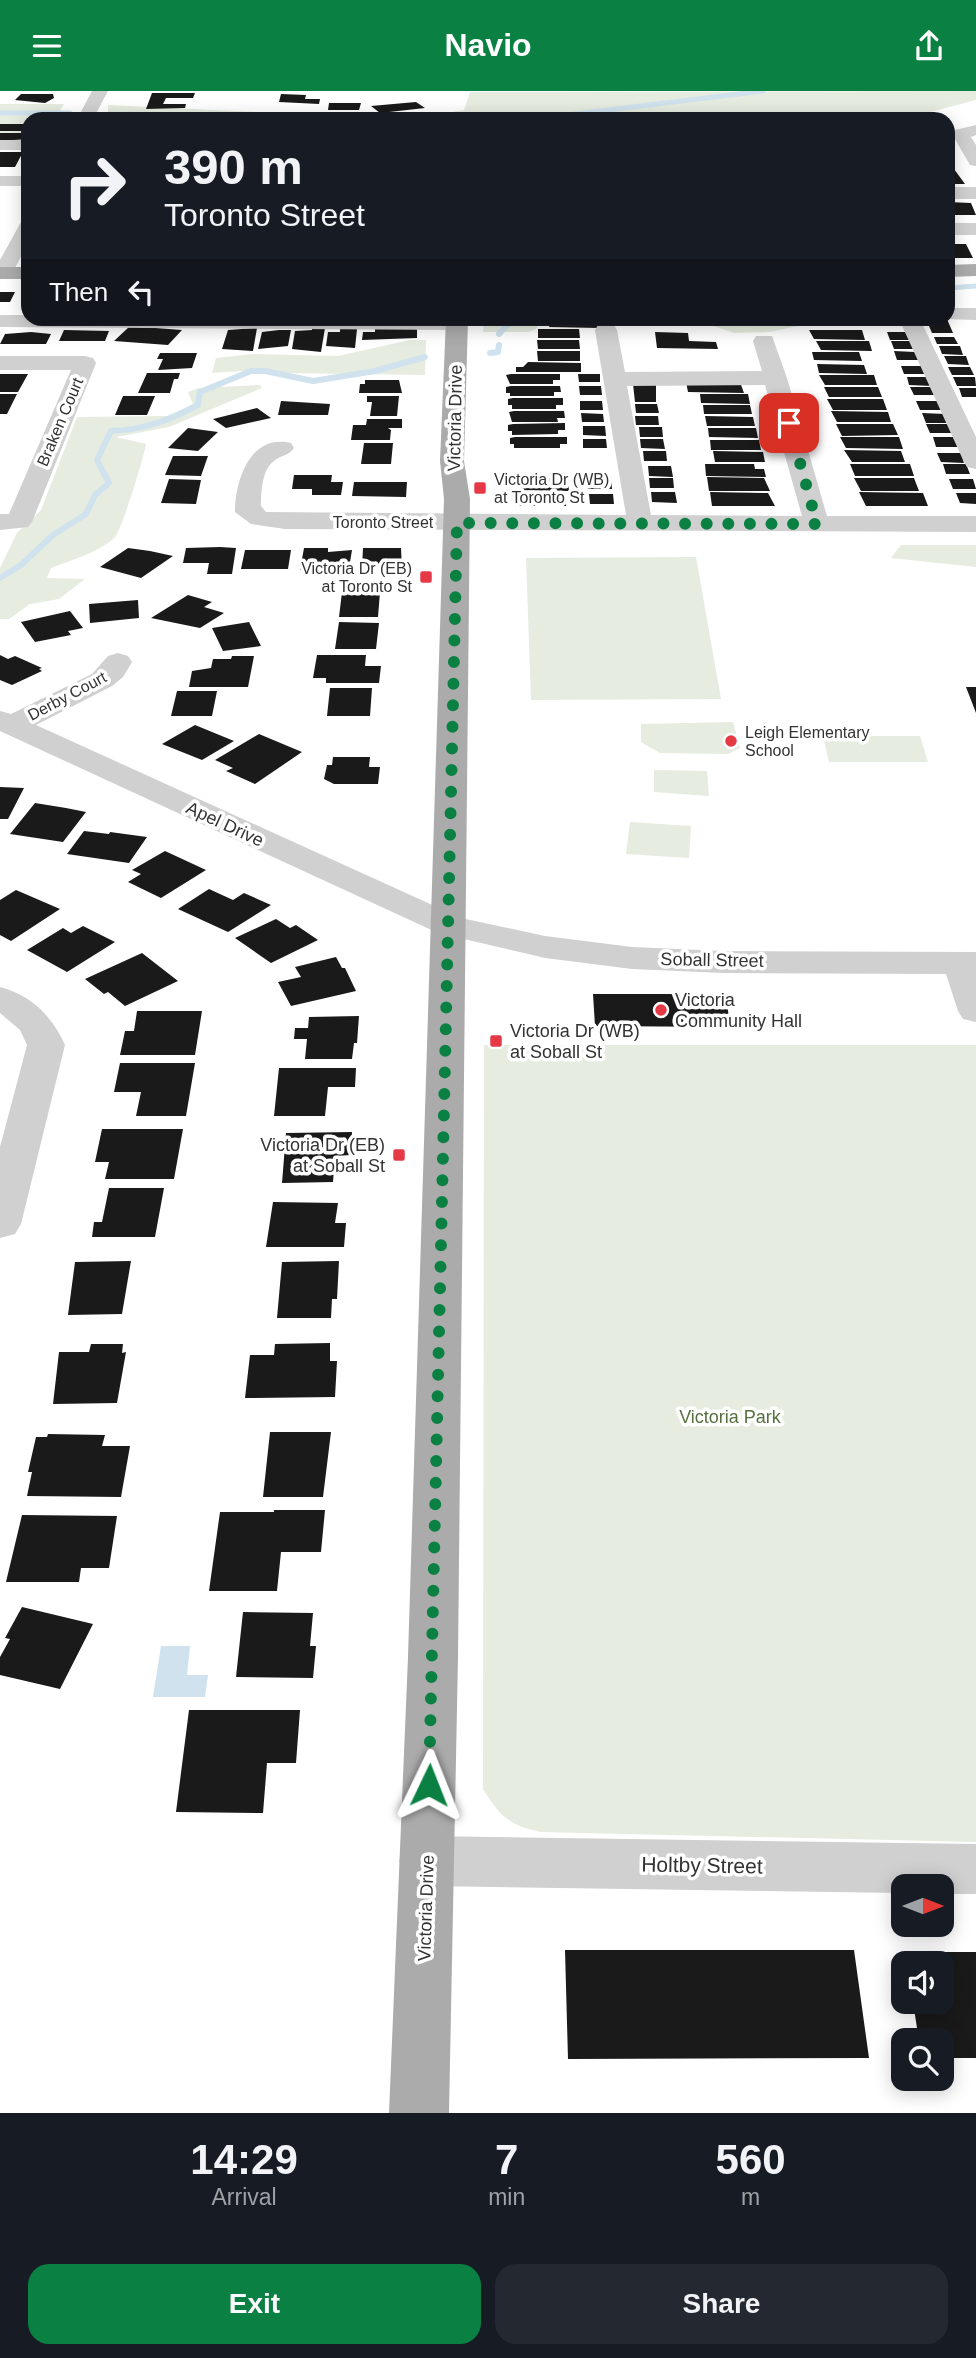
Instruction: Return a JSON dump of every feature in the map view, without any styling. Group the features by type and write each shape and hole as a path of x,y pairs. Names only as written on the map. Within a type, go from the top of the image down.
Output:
{"main road":[{"path":"955,271 976,271"},
{"path":"2,273 21,273"},
{"name":"Victoria Drive","path":"419,2113 450,926 457,523 452,461 457,326"}],"street":[{"path":"89,112 100,91"},
{"path":"976,130 961,134 976,161"},
{"path":"0,145 21,145"},
{"path":"0,181 21,181"},
{"path":"955,194 976,193"},
{"path":"6,223 21,224"},
{"path":"955,229 976,229"},
{"path":"2,273 21,238"},
{"path":"955,314 976,314"},
{"path":"0,321 21,321"},
{"path":"912,326 976,463"},
{"path":"606,330 640,523"},
{"path":"764,341 817,524"},
{"name":"Braken Court","path":"0,363 85,363 10,522"},
{"path":"615,379 776,378"},
{"name":"Toronto Street","path":"282,448 265,455 257,465 247,512 253,517 277,521 457,523 976,524"},
{"name":"Derby Court","path":"6,723 102,680 113,671 118,662"},
{"name":"Apel Drive","path":"6,723 450,926"},
{"name":"Soball Street","path":"450,926 545,947 632,958 744,962 968,963"},
{"path":"968,963 976,1011"},
{"path":"0,998 21,1009 39,1026 46,1045 0,1224"},
{"name":"Holtby Street","path":"427,1861 976,1869"}],"green space":[{"path":"976,91 976,100 930,112 452,112 464,110 470,92"},
{"path":"0,104 64,104 59,112 21,112 21,142 0,142"},
{"path":"108,105 257,112 108,112"},
{"path":"483,326 538,326 529,332 483,332"},
{"path":"714,326 798,326 770,332 734,333"},
{"path":"410,340 426,340 425,375 287,373 257,370 212,373 216,358 253,354 338,356"},
{"path":"260,385 262,388 169,427 116,437 146,444 115,537 94,551 51,568 47,578 85,579 59,599 30,604 9,619 0,619 0,568 17,533 41,510 77,417 168,416 193,404 188,392 199,388"},
{"path":"901,545 976,545 976,567 891,558"},
{"path":"696,557 721,699 531,700 526,558"},
{"path":"733,722 740,748 728,754 660,753 641,742 641,724"},
{"path":"823,736 920,736 928,762 829,762"},
{"path":"654,770 707,771 709,796 654,792"},
{"path":"630,822 691,826 689,858 626,854"},
{"name":"Victoria Park","path":"484,1045 976,1045 976,1842 541,1832 521,1827 506,1818 483,1789"}],"water":[{"path":"161,1646 190,1646 187,1675 208,1675 205,1697 153,1697"}],"building":[{"path":"152,93 195,93 193,98 166,98 163,104 186,104 185,108 146,109"},
{"path":"21,94 53,94 54,98 45,103 15,100"},
{"path":"281,94 306,95 305,99 320,99 319,104 279,102"},
{"path":"416,102 425,108 379,112 371,106"},
{"path":"329,103 361,103 359,110 328,110"},
{"path":"0,124 21,124 21,131 0,131"},
{"path":"0,133 21,133 21,140 0,141"},
{"path":"0,152 21,152 15,167 0,167"},
{"path":"955,170 965,184 955,184"},
{"path":"955,202 971,203 976,215 955,215"},
{"path":"955,244 966,244 973,258 955,258"},
{"path":"0,292 15,292 10,302 0,302"},
{"path":"130,326 182,330 168,345 114,341"},
{"path":"600,326 600,328 549,327"},
{"path":"929,326 950,326 953,333 932,333"},
{"path":"257,328 253,351 222,349 228,330"},
{"path":"325,328 321,352 292,349 295,331"},
{"path":"375,328 417,328 417,338 362,340 363,332 375,332"},
{"path":"340,329 357,329 355,348 326,346 328,332 340,332"},
{"path":"538,329 579,329 580,338 538,338"},
{"path":"64,330 109,331 105,341 59,341"},
{"path":"291,330 288,346 258,349 262,332"},
{"path":"809,330 862,330 865,340 814,339"},
{"path":"655,332 688,333 689,341 716,342 718,349 657,348"},
{"path":"887,332 908,332 911,340 890,340"},
{"path":"5,334 51,334 46,344 0,344"},
{"path":"934,337 954,337 958,344 937,344"},
{"path":"537,340 579,340 580,349 538,349"},
{"path":"816,341 869,341 872,351 821,350"},
{"path":"891,341 912,341 915,349 894,349"},
{"path":"939,346 960,346 963,355 942,354"},
{"path":"537,351 580,351 580,361 538,361"},
{"path":"894,351 915,352 919,360 897,360"},
{"path":"812,352 859,352 862,361 814,360"},
{"path":"160,353 197,353 192,368 158,370 163,359 157,359"},
{"path":"944,356 966,356 969,365 948,364"},
{"path":"528,362 581,363 581,372 516,372 516,367 523,367"},
{"path":"817,364 864,365 867,374 819,373"},
{"path":"901,366 923,366 926,374 904,374"},
{"path":"948,367 970,367 974,375 952,375"},
{"path":"147,373 180,373 178,379 174,379 170,393 138,393"},
{"path":"0,374 28,374 18,392 0,392"},
{"path":"560,374 560,380 553,380 553,384 510,384 506,375"},
{"path":"578,374 600,374 600,382 579,382"},
{"path":"819,375 874,375 877,385 825,385"},
{"path":"907,377 928,377 932,386 909,385"},
{"path":"953,377 975,377 976,386 957,386"},
{"path":"365,380 399,380 402,393 359,393 360,384 365,384"},
{"path":"686,382 740,382 744,393 688,392"},
{"path":"633,384 656,384 656,402 635,402"},
{"path":"560,386 561,392 554,392 554,396 510,396 510,393 506,393 506,387"},
{"path":"579,386 601,386 602,395 580,395"},
{"path":"824,387 878,387 882,397 829,397"},
{"path":"910,387 932,387 936,395 914,395"},
{"path":"959,388 976,388 976,397 962,397"},
{"path":"0,394 17,394 7,414 0,414"},
{"path":"700,394 748,394 750,404 701,403"},
{"path":"123,396 155,396 147,415 115,415"},
{"path":"367,396 399,396 397,416 370,416 372,402 367,402"},
{"path":"563,398 563,405 556,405 556,409 512,409 512,405 508,405 508,399"},
{"path":"827,399 883,399 887,410 833,410"},
{"path":"281,401 330,404 328,415 278,415"},
{"path":"580,401 602,401 603,410 580,410"},
{"path":"916,401 939,401 942,410 920,410"},
{"path":"635,404 657,404 659,413 636,413"},
{"path":"703,405 750,405 752,414 704,414"},
{"path":"257,408 271,418 226,428 213,419"},
{"path":"564,411 565,418 557,418 558,422 512,422 509,412"},
{"path":"831,411 888,412 891,422 837,422"},
{"path":"581,413 603,414 604,422 582,422"},
{"path":"922,413 945,414 948,423 926,423"},
{"path":"635,416 658,416 659,425 636,425"},
{"path":"705,416 753,417 755,426 707,426"},
{"path":"367,419 402,419 402,428 388,428 391,430 390,440 351,440 353,425 366,425"},
{"path":"565,423 565,430 558,430 558,434 512,435 512,431 508,431 508,425 513,424"},
{"path":"836,424 893,424 898,435 842,436"},
{"path":"926,424 949,424 953,433 930,433"},
{"path":"583,426 605,426 606,436 583,435"},
{"path":"639,427 662,427 663,437 640,437"},
{"path":"188,428 218,432 198,451 168,448"},
{"path":"708,428 756,428 758,438 709,437"},
{"path":"567,437 567,444 560,444 560,448 514,448 514,444 510,444 510,438"},
{"path":"840,437 899,437 903,449 846,448"},
{"path":"933,437 956,437 960,447 936,447"},
{"path":"583,439 606,439 607,448 583,448"},
{"path":"640,439 663,439 665,449 641,448"},
{"path":"710,440 759,440 761,450 711,450"},
{"path":"364,443 393,443 391,464 361,464"},
{"path":"844,450 901,451 905,462 852,462"},
{"path":"643,451 666,451 667,461 644,461"},
{"path":"713,451 763,452 765,462 715,462"},
{"path":"937,453 961,453 964,463 941,462"},
{"path":"173,456 208,456 201,476 165,475"},
{"path":"705,464 754,464 755,469 764,469 766,477 706,476"},
{"path":"850,464 910,464 914,476 855,476"},
{"path":"943,464 966,464 970,474 946,474"},
{"path":"648,466 671,466 673,477 649,476"},
{"path":"294,475 332,475 331,482 343,482 341,495 312,495 312,489 292,489"},
{"path":"707,477 764,478 770,491 709,491"},
{"path":"517,478 568,478 569,491 517,490"},
{"path":"649,478 673,478 674,488 650,488"},
{"path":"854,478 914,478 919,491 861,491"},
{"path":"169,479 201,480 196,504 161,503"},
{"path":"587,479 611,479 612,489 588,489"},
{"path":"949,479 973,479 976,489 953,489"},
{"path":"354,482 407,482 406,497 352,496"},
{"path":"651,492 675,492 677,503 652,502"},
{"path":"710,492 768,493 775,506 712,506"},
{"path":"859,492 923,493 928,506 866,506"},
{"path":"566,493 566,506 517,506 517,495"},
{"path":"956,493 976,493 976,504 960,503"},
{"path":"589,494 613,494 614,504 590,504"},
{"path":"128,548 173,556 141,578 100,567"},
{"path":"186,548 236,548 232,574 207,574 209,563 183,563"},
{"path":"304,548 328,548 328,552 352,550 348,574 300,570"},
{"path":"363,548 401,548 402,569 362,567"},
{"path":"245,550 291,550 288,569 241,569"},
{"path":"342,592 380,592 378,617 339,617"},
{"path":"188,595 212,602 204,607 224,613 200,628 151,618"},
{"path":"138,600 139,618 90,623 89,604"},
{"path":"70,611 83,628 68,631 71,635 35,642 21,622"},
{"path":"249,622 261,646 223,651 212,628"},
{"path":"339,622 379,623 376,649 335,649"},
{"path":"0,655 8,659 15,656 42,668 39,669 42,671 12,685 0,680"},
{"path":"317,655 366,655 365,666 381,666 379,683 326,683 326,678 313,678"},
{"path":"232,656 254,656 248,687 189,687 192,671 211,668 213,659 231,659"},
{"path":"966,687 976,687 976,713"},
{"path":"330,688 372,688 370,716 327,716"},
{"path":"177,691 217,691 212,716 171,716"},
{"path":"195,725 234,741 202,760 162,744"},
{"path":"259,734 302,752 255,784 226,771 233,768 215,760"},
{"path":"333,757 370,757 369,767 380,767 378,784 334,784 324,779 327,765 332,765"},
{"path":"0,787 24,788 8,819 0,819"},
{"path":"35,803 86,812 63,842 10,834"},
{"path":"84,831 147,837 129,863 67,854"},
{"path":"165,851 206,870 161,898 128,882 141,874 132,870"},
{"path":"209,889 233,900 244,893 271,905 228,932 178,909"},
{"path":"16,890 60,909 11,941 0,935 0,900"},
{"path":"276,919 290,928 296,925 318,940 271,963 235,938"},
{"path":"83,926 115,942 67,972 27,950 63,928 71,933"},
{"path":"142,953 178,981 125,1006 85,979"},
{"path":"336,957 342,968 345,968 356,991 291,1006 278,982 301,977 295,967"},
{"name":"Victoria Community Hall","path":"593,994 726,994 730,1027 595,1026"},
{"path":"137,1011 202,1011 195,1055 120,1055 125,1031 134,1031"},
{"path":"359,1016 357,1043 354,1043 352,1059 305,1059 307,1039 294,1039 295,1028 308,1028 309,1017"},
{"path":"120,1063 195,1063 186,1116 136,1116 141,1092 114,1092"},
{"path":"279,1068 356,1068 355,1087 328,1087 325,1116 274,1116"},
{"path":"102,1129 183,1129 174,1179 105,1179 109,1162 95,1162"},
{"path":"352,1132 351,1155 335,1156 333,1182 282,1183 286,1133"},
{"path":"109,1188 164,1188 155,1237 92,1237 94,1222 102,1222"},
{"path":"273,1202 338,1203 335,1223 346,1223 344,1247 266,1247"},
{"path":"131,1261 122,1314 68,1315 75,1262"},
{"path":"339,1261 337,1299 332,1299 331,1318 277,1318 282,1262"},
{"path":"330,1343 330,1361 337,1361 335,1397 245,1398 250,1355 274,1355 275,1344"},
{"path":"91,1344 123,1344 122,1353 126,1352 117,1403 53,1404 59,1352 89,1352"},
{"path":"270,1432 331,1432 323,1497 263,1497"},
{"path":"48,1434 105,1435 102,1446 130,1446 121,1497 27,1496 32,1472 28,1472 36,1437 47,1437"},
{"path":"325,1510 321,1552 281,1552 277,1591 209,1591 220,1512"},
{"path":"22,1515 117,1516 109,1568 81,1568 79,1582 6,1582"},
{"path":"22,1607 93,1624 60,1689 0,1675 0,1657 10,1639 5,1638"},
{"path":"243,1612 313,1613 310,1646 316,1646 313,1678 236,1677"},
{"path":"189,1710 300,1710 296,1763 267,1763 263,1813 176,1812"},
{"path":"565,1950 854,1950 869,2058 568,2059"},
{"path":"954,1952 976,1952 976,2058 954,2058 954,2028 917,2028 915,2014 954,2014"}],"waterway":[{"path":"591,112 763,91"},
{"path":"0,113 21,113"},
{"path":"955,288 976,286"},
{"path":"499,334 506,326"},
{"path":"490,353 498,352 499,345"},
{"path":"0,578 21,565 53,535 86,514 95,495 109,483 97,460 111,431 145,426 177,415 198,405 200,392 251,371 265,371 313,381 375,371 425,357"}],"place":[{"name":"Victoria Dr (WB) at Toronto St","path":"480,488"},
{"name":"Victoria Dr (EB) at Toronto St","path":"426,577"},
{"name":"Leigh Elementary School","path":"731,741"},
{"name":"Victoria Community Hall","path":"661,1010"},
{"name":"Victoria Dr (WB) at Soball St","path":"496,1041"},
{"name":"Victoria Dr (EB) at Soball St","path":"399,1155"}],"route":[{"path":"429,1785 457,523 817,524 789,423"}]}
